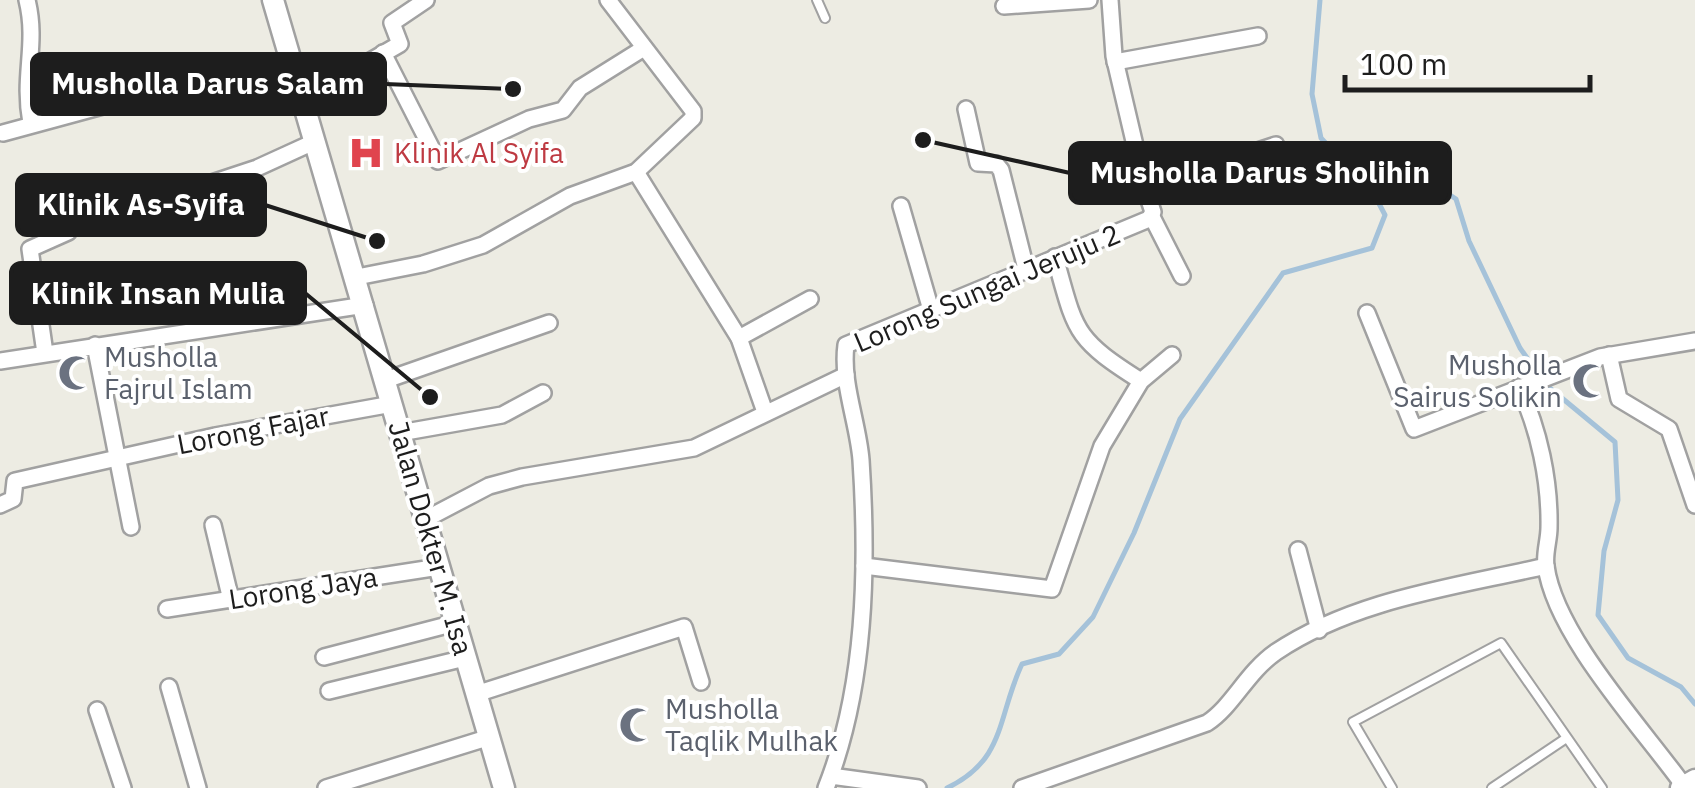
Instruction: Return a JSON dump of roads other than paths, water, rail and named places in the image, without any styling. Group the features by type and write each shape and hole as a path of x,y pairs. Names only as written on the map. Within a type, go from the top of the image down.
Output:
{"street":[{"path":"28,0 32,34 24,85 32,122"},
{"name":"Jalan Dokter M. Isa","path":"273,0 504,788"},
{"path":"303,100 400,44 392,23 426,0"},
{"path":"357,277 423,264 483,245 570,196 641,167 693,118 693,111 608,0"},
{"path":"1004,6 1089,0"},
{"name":"Lorong Sungai Jeruju 2","path":"426,520 489,486 522,476 694,448 846,374 847,343 1152,217 1115,62 1110,0"},
{"path":"1115,62 1258,36"},
{"path":"383,53 439,160 529,119 563,110 580,88 644,48"},
{"path":"2,133 32,122 292,65"},
{"path":"966,110 978,163 996,164 1001,170 1026,270"},
{"path":"46,353 30,249 68,232 66,209 102,203 145,205 257,168 316,141"},
{"path":"1145,188 1276,145"},
{"path":"641,167 740,338 766,412"},
{"path":"900,206 932,310"},
{"path":"1152,217 1182,276"},
{"path":"1055,257 1071,315 1087,345 1140,380"},
{"path":"740,338 810,299"},
{"path":"0,361 365,306"},
{"path":"1367,313 1414,429 1519,386 1609,356 1695,342"},
{"path":"386,380 550,323"},
{"path":"96,345 114,460 131,527"},
{"path":"864,566 1052,589 1093,464 1140,380 1172,356"},
{"path":"1609,356 1619,399 1668,429 1695,505"},
{"path":"846,374 861,458 864,566 854,678 829,782 918,788"},
{"path":"1519,386 1533,415 1547,490 1546,566 1569,625 1608,688 1687,785"},
{"path":"400,432 502,416 543,393"},
{"name":"Lorong Fajar","path":"0,505 12,500 16,481 392,404"},
{"path":"213,525 231,600"},
{"path":"1298,550 1319,630"},
{"path":"1022,788 1207,723 1258,666 1319,630 1372,606 1546,566"},
{"name":"Lorong Jaya","path":"167,610 439,567"},
{"path":"324,657 456,623"},
{"path":"476,694 684,627 701,682"},
{"path":"329,691 466,658"},
{"path":"169,687 198,788"},
{"path":"97,710 123,788"},
{"path":"326,788 490,737"}],"lane":[{"path":"817,0 825,18"},
{"path":"1392,788 1353,722 1496,644 1503,644 1564,739 1602,788"},
{"path":"1492,788 1564,739"}],"waterway":[{"path":"1320,0 1312,94 1321,138 1375,196 1432,183 1456,199 1469,241 1520,348 1539,375"},
{"path":"947,788 966,777 990,750 1022,664 1059,654 1093,617 1134,533 1180,419 1283,273 1372,248 1385,215 1375,196"},
{"path":"1545,384 1615,442 1618,500 1604,551 1598,615 1628,658 1681,687 1695,704"}],"place":[{"name":"Musholla Darus Salam","path":"513,89"},
{"name":"Musholla Darus Sholihin","path":"923,140"},
{"name":"Klinik Al Syifa","path":"366,153"},
{"name":"Klinik As-Syifa","path":"377,241"},
{"name":"Musholla Fajrul Islam","path":"76,373"},
{"name":"Musholla Sairus Solikin","path":"1590,381"},
{"name":"Klinik Insan Mulia","path":"430,397"},
{"name":"Musholla Taqlik Mulhak","path":"637,725"}]}
